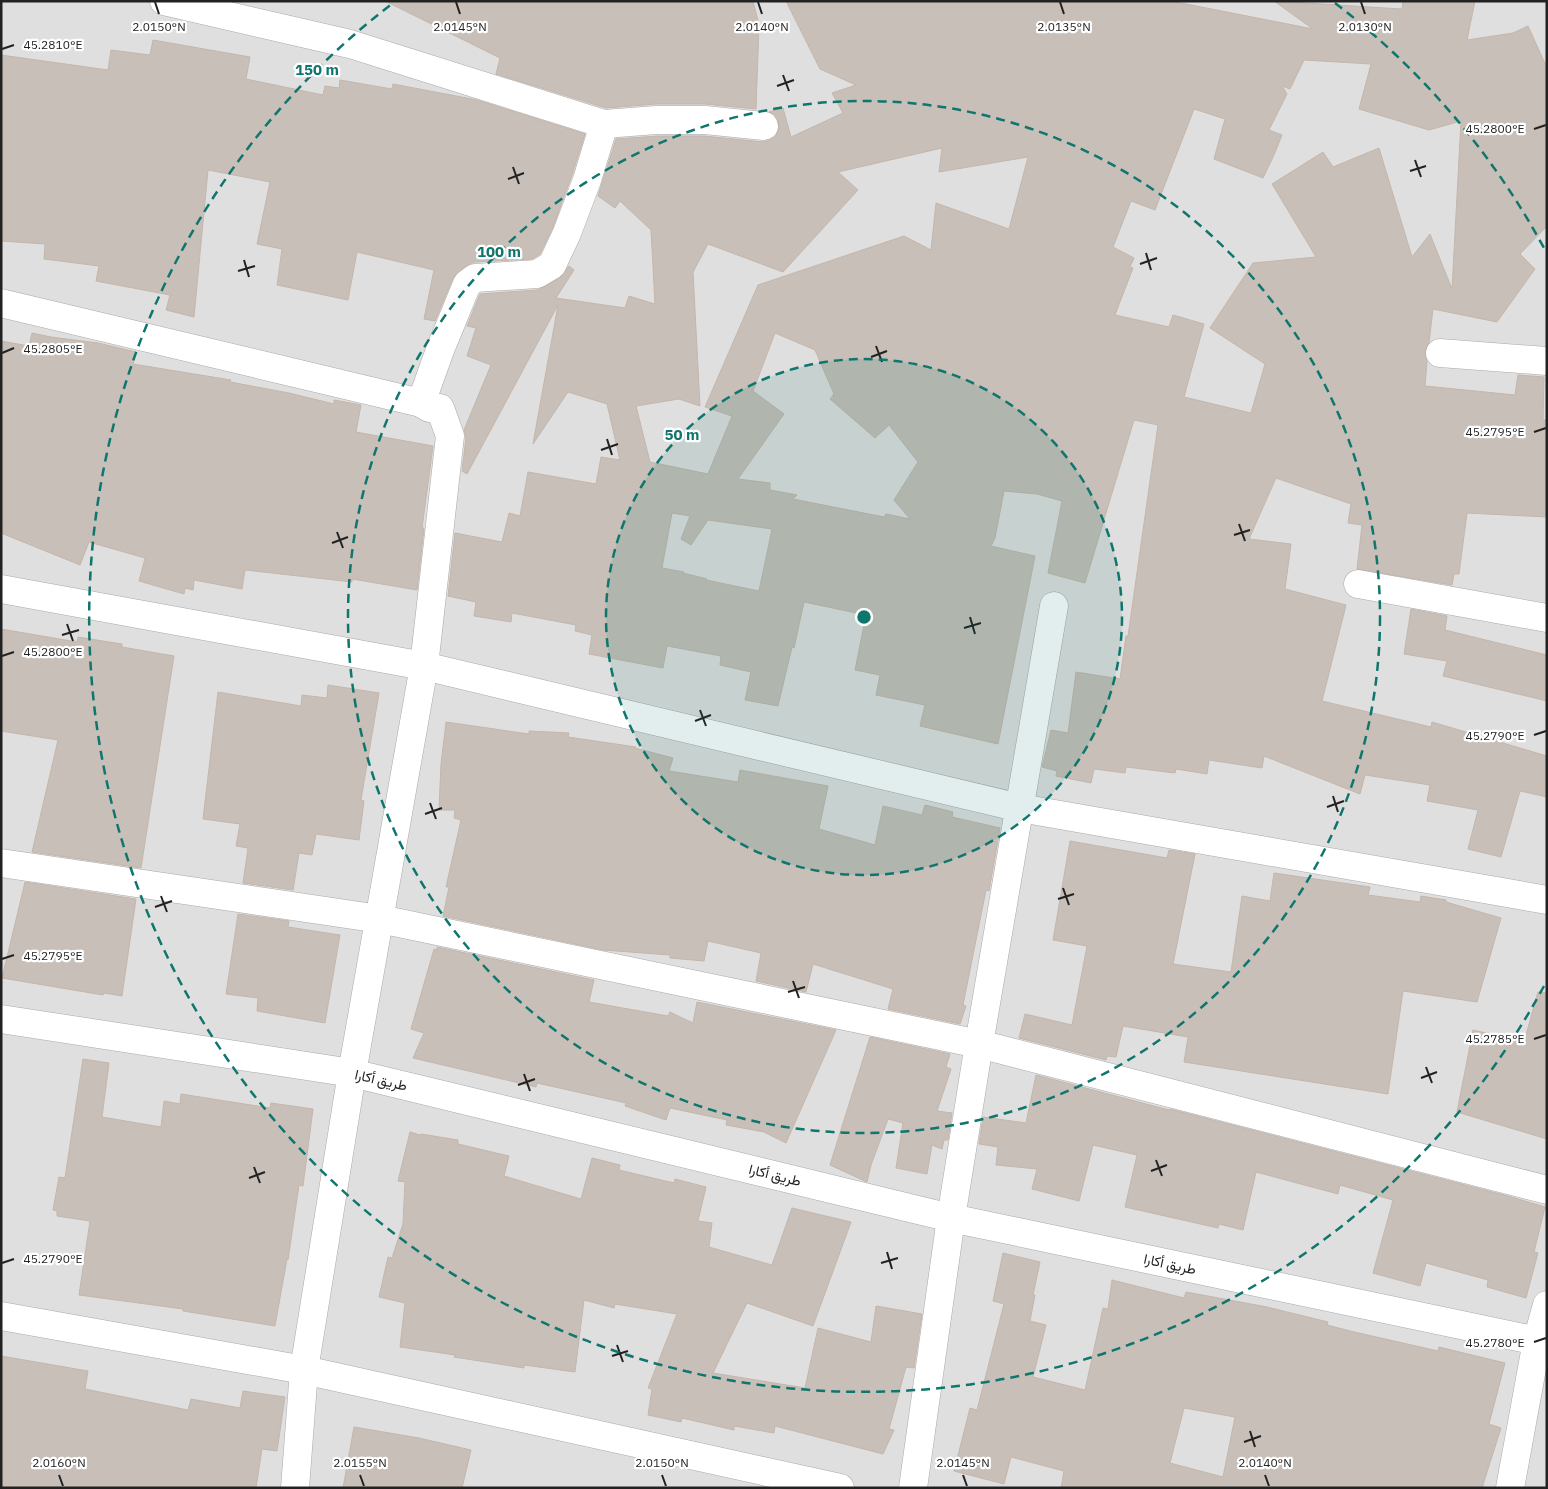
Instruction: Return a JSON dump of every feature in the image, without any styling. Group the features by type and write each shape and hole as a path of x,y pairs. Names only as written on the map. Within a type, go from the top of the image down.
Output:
{"street":[{"path":"164,1 350,44 604,124 657,120 705,120 764,126"},
{"path":"421,403 467,284 475,278 537,274 552,265 587,180 604,124"},
{"path":"1,303 421,403 429,408 440,408 450,436 424,666 352,1073 304,1370 295,1488"},
{"path":"1440,353 1547,361"},
{"path":"1358,584 1547,618"},
{"path":"1,589 424,666 1020,808 1547,900"},
{"path":"913,1488 951,1218 1054,606"},
{"path":"1,863 380,919 979,1044 1547,1190"},
{"name":"طريق أكارا","path":"1,1019 352,1073 951,1218 1542,1342"},
{"path":"1510,1488 1542,1342 1547,1305"},
{"path":"1,1316 304,1370 840,1488"}],"shaded area":[{"path":"1,1 1547,1 1547,1488 1,1488"}],"building":[{"path":"385,1 753,1 759,25 756,109 705,104 656,104 606,108 496,74 500,58"},
{"path":"786,1 1171,1 1313,29 1274,1 1402,9 1403,1 1475,1 1467,40 1513,33 1528,26 1547,68 1547,226 1520,254 1535,269 1497,322 1433,309 1429,342 1425,351 1427,362 1425,386 1515,395 1518,375 1544,377 1543,420 1547,420 1547,517 1467,513 1459,574 1454,574 1452,585 1357,569 1362,525 1348,523 1351,504 1276,478 1249,539 1291,544 1285,589 1346,605 1322,701 1431,727 1432,722 1547,756 1547,797 1520,791 1501,857 1468,849 1478,810 1427,801 1430,785 1365,775 1360,794 1264,756 1262,768 1209,760 1207,774 1176,769 1175,773 1126,767 1125,773 1094,769 1091,783 1056,776 1057,771 1042,767 1051,730 1068,733 1076,672 1120,679 1126,636 1128,636 1158,425 1134,420 1085,583 1048,573 1062,501 1037,494 1004,491 995,538 991,546 1035,556 998,744 920,726 925,705 876,695 880,675 855,670 866,615 804,602 778,706 745,700 751,672 720,665 721,656 667,646 663,668 589,654 592,635 575,631 576,625 512,613 511,622 474,616 476,602 448,596 455,533 502,542 509,513 520,516 528,472 596,484 601,457 620,460 607,404 568,392 533,444 558,305 467,474 462,471 466,438 464,430 491,365 467,356 476,328 467,326 480,294 538,290 560,278 569,266 574,270 556,298 625,308 629,296 655,304 651,230 620,201 615,208 598,196 616,139 658,136 704,136 763,142 771,140 776,136 779,128 778,119 769,112 783,108 791,137 843,113 832,93 856,85 820,69","holes":["1304,60 1371,64 1359,109 1429,130 1461,121 1452,289 1430,234 1412,257 1379,148 1333,167 1323,152 1272,184 1316,257 1253,263 1210,328 1265,364 1251,413 1184,397 1204,324 1173,315 1169,327 1115,315 1133,268 1130,267 1134,258 1113,247 1131,201 1155,210 1194,109 1225,119 1214,159 1263,178 1282,135 1269,130 1287,94 1282,86 1290,89","942,148 939,172 1028,157 1009,229 936,203 931,250 904,236 758,285 705,407 732,416 708,474 650,462 636,406 679,399 700,406 693,272 708,244 783,272 858,190 838,172","775,333 815,350 834,394 830,399 875,438 889,425 918,462 894,500 910,519 886,514 884,517 793,499 797,495 770,490 770,483 738,479 784,414 753,391","672,513 690,516 681,539 691,545 708,520 772,529 759,591 706,580 684,572 662,568"]},
{"path":"153,40 250,57 246,79 323,95 325,86 339,88 340,80 392,89 393,84 477,100 585,134 553,227 540,254 532,259 474,262 466,266 453,278 435,321 424,319 434,270 357,252 348,300 277,285 282,249 257,244 270,182 208,170 194,317 166,310 170,295 96,281 99,266 44,259 45,244 1,241 1,55 108,70 111,50 150,55"},
{"path":"32,333 98,343 136,352 133,364 231,380 230,382 334,404 334,400 361,405 356,432 433,446 422,528 424,528 417,590 352,579 352,582 245,570 242,589 194,580 193,590 185,588 184,594 139,581 145,558 89,542 80,565 1,533 1,341 29,346"},
{"path":"1411,609 1447,616 1445,630 1547,655 1547,701 1443,676 1447,661 1404,654"},
{"path":"1,629 77,642 78,637 122,644 122,647 174,656 141,868 32,852 58,740 1,731"},
{"path":"328,685 379,693 361,800 364,801 359,840 316,834 312,855 299,853 293,890 243,883 248,848 236,846 240,824 203,819 218,692 301,706 302,695 327,698"},
{"path":"446,722 529,734 529,731 569,733 568,737 636,747 673,758 669,771 738,782 740,770 828,786 819,829 875,845 883,806 922,815 925,805 953,812 952,817 1000,828 989,891 986,890 963,1005 966,1006 960,1024 888,1009 893,989 813,964 806,992 756,981 761,953 708,941 704,961 670,958 670,955 603,950 443,916 449,887 446,887 461,820 454,818 455,810 439,810 441,764"},
{"path":"1070,841 1167,858 1169,850 1195,854 1173,964 1231,972 1242,896 1270,901 1274,873 1370,887 1368,895 1420,902 1421,896 1446,900 1446,902 1501,918 1477,1002 1403,991 1388,1094 1184,1062 1188,1037 1123,1026 1116,1057 1107,1056 1106,1060 1019,1038 1025,1014 1072,1025 1087,946 1053,940"},
{"path":"25,882 136,899 122,996 104,993 103,995 2,978"},
{"path":"238,914 289,921 288,927 340,935 325,1023 257,1011 258,998 226,994"},
{"path":"437,947 594,980 589,1002 668,1016 670,1012 693,1023 697,1002 836,1030 786,1143 764,1132 726,1125 727,1120 670,1108 666,1120 625,1106 626,1103 537,1083 536,1087 413,1058 424,1033 411,1029 434,949 437,950"},
{"path":"1538,992 1547,993 1547,1139 1457,1112 1473,1030 1524,1042"},
{"path":"870,1037 950,1054 946,1067 951,1069 937,1111 952,1113 948,1140 944,1140 942,1149 932,1145 927,1174 896,1168 903,1123 888,1119 871,1165 867,1182 830,1165"},
{"path":"83,1059 109,1063 102,1117 161,1127 164,1101 180,1104 181,1094 270,1108 271,1103 313,1109 303,1186 299,1185 288,1260 275,1326 183,1311 183,1309 79,1295 90,1221 57,1216 57,1211 53,1210 59,1177 65,1178"},
{"path":"1036,1075 1545,1207 1534,1252 1538,1253 1526,1298 1487,1287 1488,1280 1426,1263 1420,1286 1373,1273 1393,1200 1340,1185 1338,1194 1256,1172 1243,1230 1219,1224 1218,1228 1125,1207 1137,1155 1093,1145 1079,1201 1032,1189 1037,1169 996,1165 998,1147 979,1144 983,1117 1026,1123"},
{"path":"410,1132 458,1140 458,1144 509,1156 504,1176 581,1199 592,1158 620,1165 619,1170 674,1183 675,1179 706,1187 698,1221 712,1223 709,1247 772,1265 792,1208 851,1222 813,1326 747,1303 713,1373 805,1388 818,1328 871,1342 876,1306 922,1314 914,1368 906,1367 889,1429 894,1430 883,1454 775,1426 774,1433 734,1426 734,1430 682,1418 681,1422 648,1415 652,1389 648,1388 677,1314 615,1304 614,1308 584,1300 575,1372 524,1365 524,1368 400,1347 405,1303 379,1297 388,1257 392,1258 403,1224 405,1182 398,1181"},
{"path":"1003,1253 1040,1262 1030,1321 1046,1325 1033,1377 1085,1390 1103,1308 1108,1309 1112,1280 1184,1298 1186,1292 1267,1307 1328,1322 1327,1325 1350,1331 1438,1351 1439,1347 1505,1363 1489,1424 1501,1428 1482,1488 1061,1488 1064,1471 1011,1457 1004,1484 954,1471 970,1408 977,1410 1004,1304 993,1301","holes":["1184,1408 1235,1417 1223,1477 1170,1463"]},
{"path":"1,1356 88,1371 85,1389 188,1410 191,1399 240,1408 243,1391 285,1397 277,1451 262,1449 256,1488 1,1488"},
{"path":"354,1427 419,1438 471,1450 462,1488 343,1488"}]}
